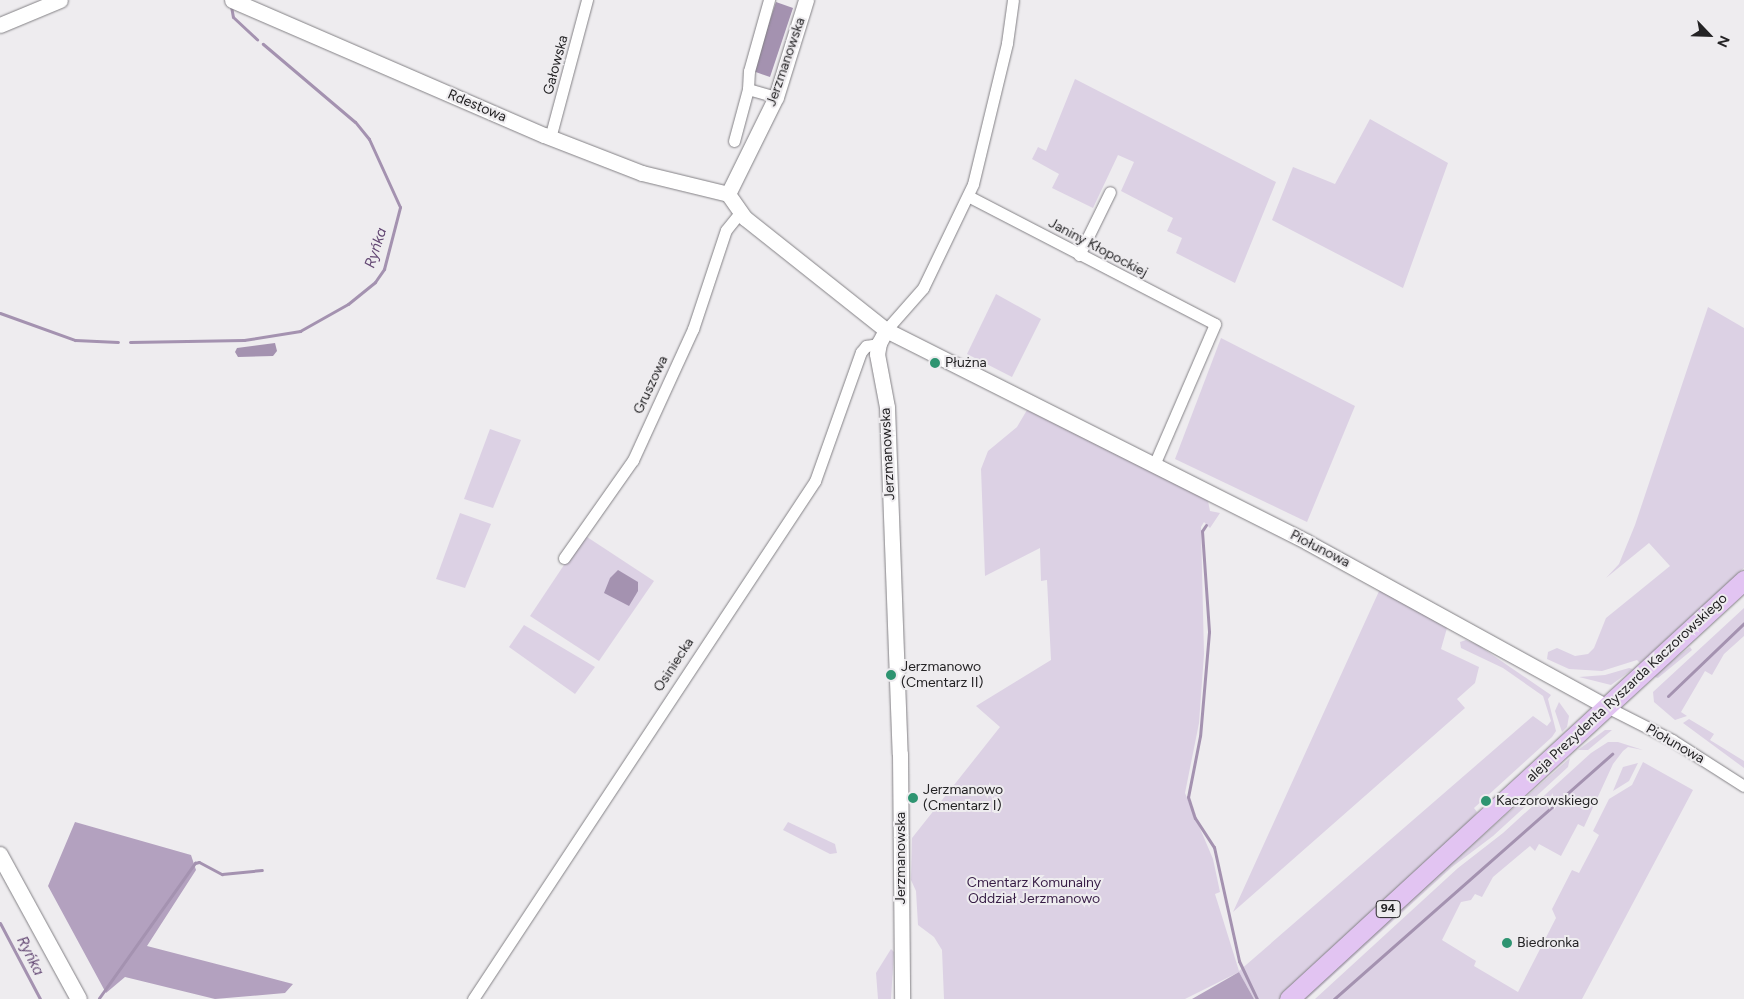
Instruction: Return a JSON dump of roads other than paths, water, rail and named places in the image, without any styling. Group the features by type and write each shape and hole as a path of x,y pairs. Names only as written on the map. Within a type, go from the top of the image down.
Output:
{"main road":[{"name":"aleja Prezydenta Ryszarda Kaczorowskiego","path":"1289,999 1744,580"},
{"path":"0,855 79,999"}],"street":[{"path":"0,24 60,0"},
{"name":"Rdestowa","path":"232,0 550,138 642,173 728,194"},
{"name":"Gałowska","path":"550,138 587,0"},
{"path":"734,141 748,89 749,71 769,0"},
{"name":"Jerzmanowska","path":"728,194 776,97 806,0"},
{"path":"878,344 886,330 923,288 968,196 1007,43 1013,0"},
{"path":"748,89 776,97"},
{"path":"1079,255 1110,192"},
{"path":"728,194 740,213 886,330"},
{"name":"Janiny Kłopockiej","path":"968,196 1214,324 1154,465"},
{"name":"Gruszowa","path":"564,558 633,460 693,329 726,230 740,213"},
{"name":"Piołunowa","path":"886,330 1394,588 1672,740 1744,786"},
{"name":"Jerzmanowska","path":"878,344 886,407 900,754 902,999"},
{"name":"Osiniecka","path":"474,999 815,481 861,352 866,346 878,344"}],"waterway":[{"name":"Ryńka","path":"231,6 233,17 257,39"},
{"name":"Ryńka","path":"130,342 244,340 300,331 348,304 375,282 384,269 400,207 369,139 355,122 263,44"},
{"name":"Ryńka","path":"0,313 75,340 118,342"},
{"path":"1206,525 1202,531 1209,632 1200,736 1188,797 1195,818 1214,847 1239,961 1257,999"},
{"path":"1668,696 1744,623"},
{"path":"1334,999 1612,754"},
{"path":"99,998 195,863 199,862 222,874 262,870"},
{"name":"Ryńka","path":"0,923 40,999"}],"place":[{"name":"Płużna","path":"935,363"},
{"name":"Jerzmanowo (Cmentarz II)","path":"891,675"},
{"name":"Jerzmanowo (Cmentarz I)","path":"913,798"},
{"name":"Kaczorowskiego","path":"1486,801"},
{"name":"Biedronka","path":"1507,943"}],"park label":[{"name":"Cmentarz Komunalny Oddział Jerzmanowo","path":"1034,892"}]}
